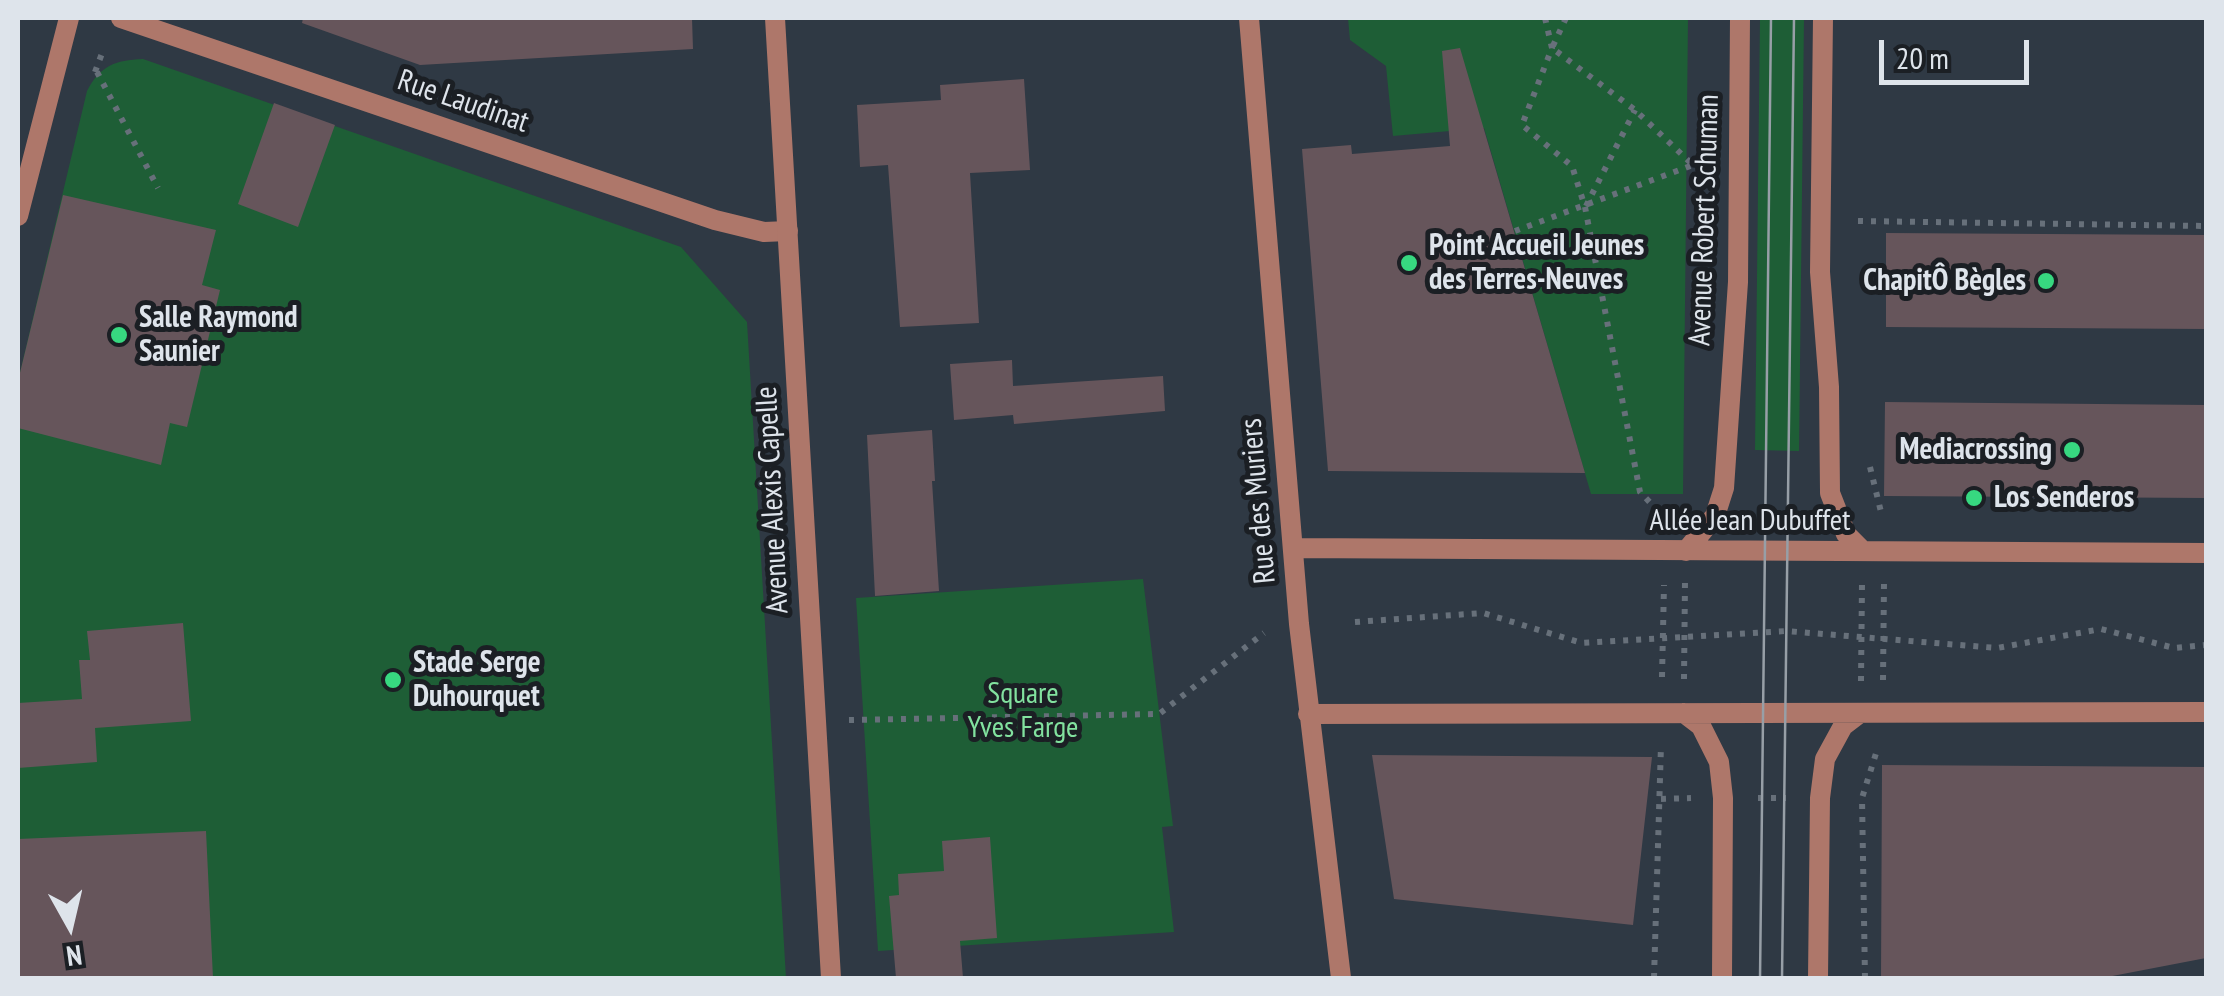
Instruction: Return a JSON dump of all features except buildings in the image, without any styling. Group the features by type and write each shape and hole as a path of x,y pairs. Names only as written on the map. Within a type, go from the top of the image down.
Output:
{"street":[{"path":"18,216 69,18"},
{"name":"Rue Laudinat","path":"122,18 714,220 764,232 788,232"},
{"name":"Avenue Alexis Capelle","path":"775,18 831,978"},
{"name":"Rue des Muriers","path":"1249,18 1308,714 1342,978"},
{"name":"Avenue Robert Schuman","path":"1686,551 1715,516 1724,488 1738,282 1740,18"},
{"path":"1822,18 1820,272 1829,387 1830,493 1846,534 1863,551"},
{"name":"Allée Jean Dubuffet","path":"1292,548 2206,553"},
{"path":"1818,978 1820,798 1826,759 1844,726 1860,712"},
{"path":"1308,714 2206,712"},
{"path":"1684,713 1701,726 1720,762 1722,978"}],"path":[{"path":"1545,18 1552,48 1635,110 1693,165"},
{"path":"1566,18 1522,125 1572,166 1586,207 1640,492 1665,518"},
{"path":"97,72 158,188"},
{"path":"1586,207 1635,110"},
{"path":"1514,231 1693,165 1703,166"},
{"path":"1858,222 2206,226"},
{"path":"1684,713 1686,551"},
{"path":"1860,712 1863,551"},
{"path":"1355,622 1483,614 1582,643 1764,631 1997,648 2100,630 2174,648 2206,645"},
{"path":"816,722 1160,714 1272,626"}],"green space":[{"path":"1348,18 1688,18 1683,494 1591,494 1484,128 1393,136 1386,66 1350,40"},
{"path":"1760,18 1804,18 1799,451 1755,450"},
{"name":"Stade Serge Duhourquet","path":"143,59 681,247 747,322 786,978 18,978 18,381 87,91 109,66"},
{"name":"Square Yves Farge","path":"1143,579 1173,826 1162,827 1174,932 878,951 856,598"}],"tram line":[{"path":"1760,978 1771,18"},
{"path":"1782,978 1794,18"}],"place":[{"name":"Point Accueil Jeunes des Terres-Neuves","path":"1409,263"},
{"name":"ChapitÔ Bègles","path":"2046,281"},
{"name":"Salle Raymond Saunier","path":"119,335"},
{"name":"Mediacrossing","path":"2072,450"},
{"name":"Los Senderos","path":"1974,498"},
{"name":"Stade Serge Duhourquet","path":"393,680"}]}
